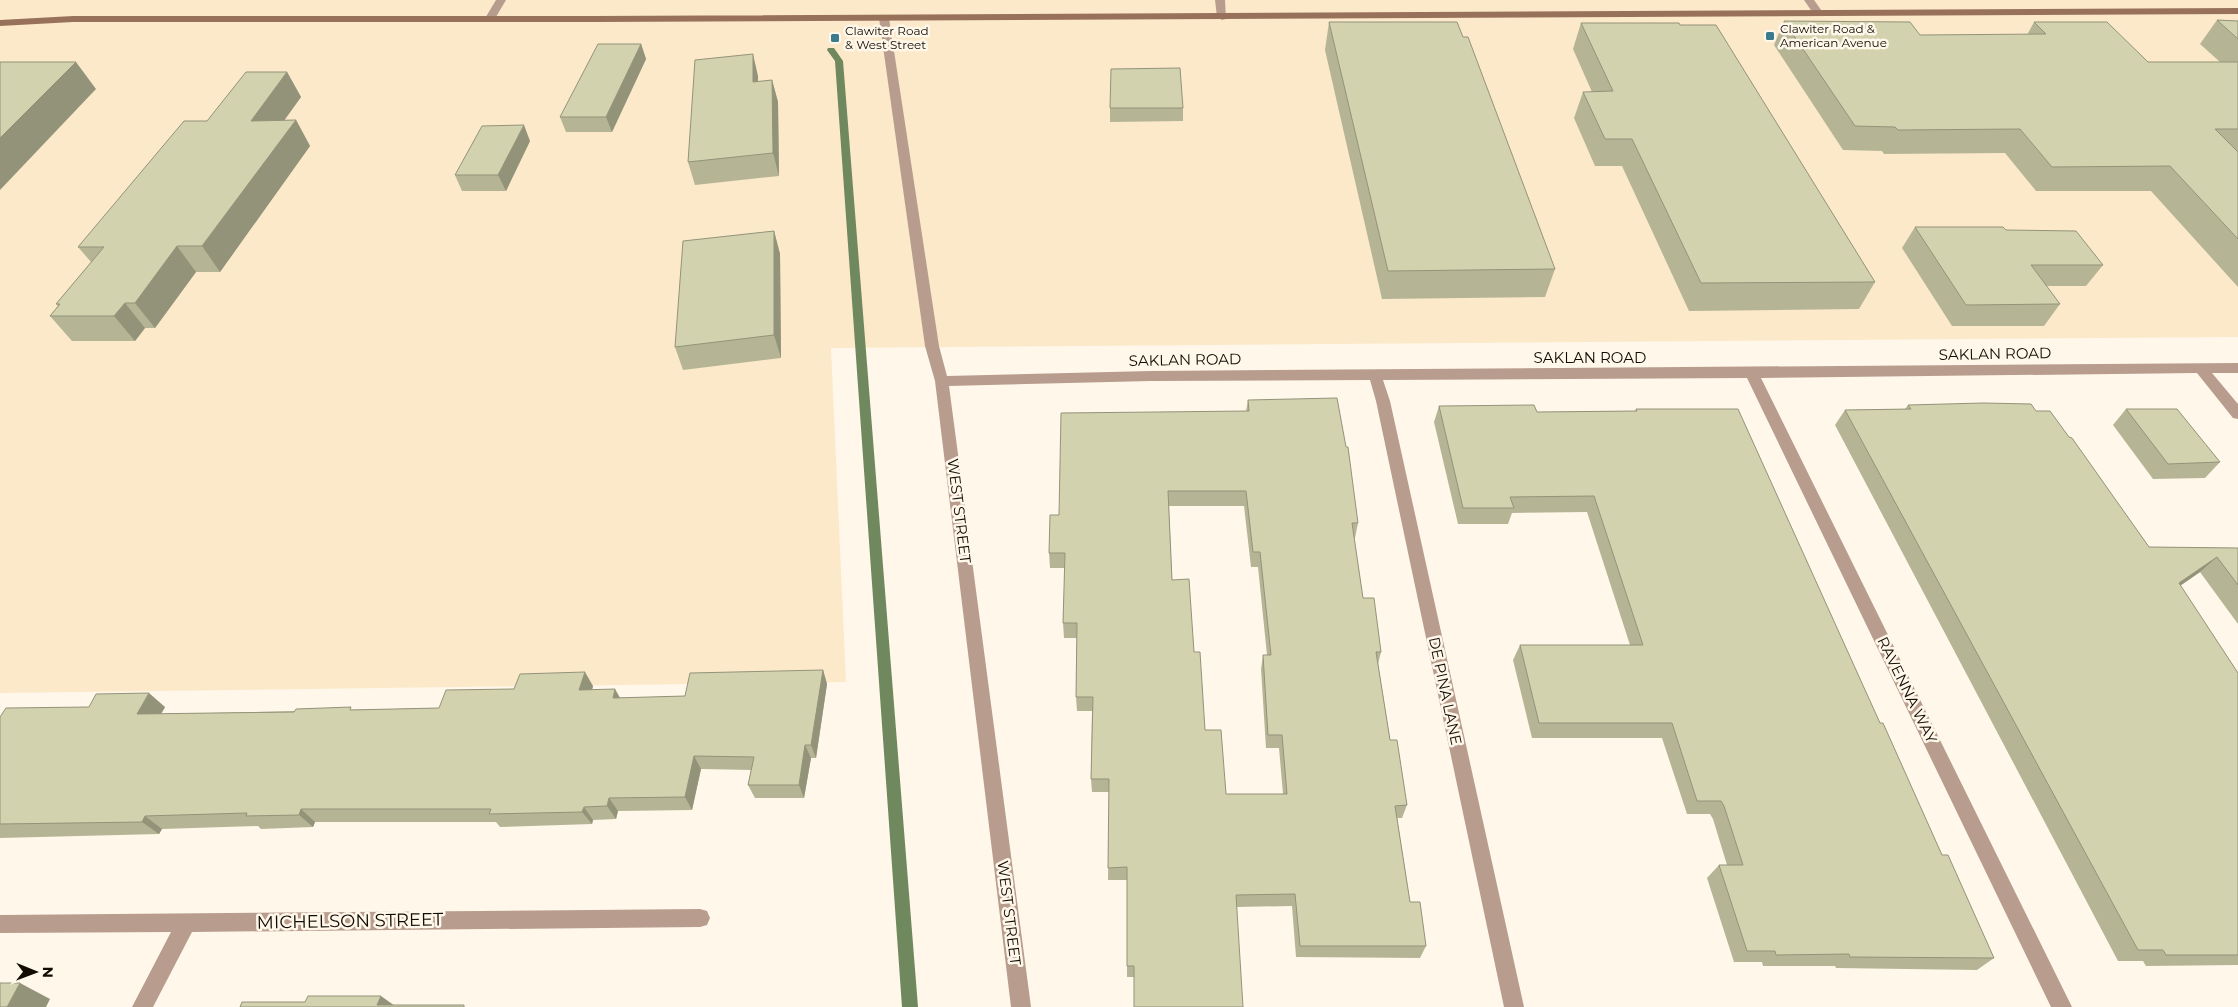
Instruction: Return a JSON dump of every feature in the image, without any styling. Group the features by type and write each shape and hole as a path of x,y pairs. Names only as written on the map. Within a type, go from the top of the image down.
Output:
{"main road":[{"path":"0,23 73,20 1222,17 2238,11"}],"street":[{"path":"489,20 502,0"},
{"path":"1220,0 1222,17"},
{"path":"1809,0 1819,14"},
{"name":"WEST STREET","path":"884,18 932,346 942,381 1021,1007"},
{"path":"2200,368 2238,414"},
{"name":"SAKLAN ROAD","path":"942,381 1151,376 1752,374 2238,368"},
{"name":"RAVENNA WAY","path":"1752,374 2062,1007"},
{"name":"DE PINA LANE","path":"1375,375 1383,401 1514,1007"},
{"name":"MICHELSON STREET","path":"0,924 700,918"},
{"path":"142,1007 186,922"}],"shaded area":[{"path":"0,0 2238,0 2238,337 831,348 846,682 0,693"}],"building":[{"path":"2217,20 2238,21 2238,39"},
{"path":"1784,21 1910,22 1920,35 2046,34 2034,22 2107,22 2148,62 2238,62 2238,129 2215,129 2238,152 2238,239 2170,166 2052,167 2020,129 1898,130 1895,127 1855,126"},
{"path":"1329,22 1457,22 1463,37 1468,37 1555,269 1388,271"},
{"path":"1581,23 1716,25 1875,282 1701,283 1632,139 1605,139 1583,92 1613,91"},
{"path":"598,44 641,44 606,117 560,117"},
{"path":"753,54 753,82 772,80 773,153 688,162 695,60"},
{"path":"0,62 76,62 0,138"},
{"path":"1180,68 1183,108 1110,108 1111,69"},
{"path":"246,72 287,72 251,121 296,120 202,246 177,246 135,303 125,303 114,316 50,316 60,304 56,304 104,247 78,247 184,121 207,121"},
{"path":"524,125 498,175 455,175 482,126"},
{"path":"1915,227 2003,227 2006,230 2076,231 2103,265 2031,265 2060,304 1966,305"},
{"path":"774,231 774,335 675,347 683,241"},
{"path":"1337,398 1346,447 1348,447 1358,523 1352,523 1363,598 1374,598 1381,652 1376,652 1390,740 1397,740 1407,805 1395,806 1410,902 1420,902 1426,946 1300,946 1295,894 1236,895 1243,1007 1134,1007 1134,966 1127,966 1127,867 1108,868 1109,779 1091,779 1093,697 1076,697 1077,623 1063,623 1065,553 1049,553 1050,515 1059,515 1061,413 1249,411 1248,400","holes":["1168,491 1246,491 1253,552 1260,552 1271,655 1263,655 1268,735 1282,735 1287,794 1226,794 1221,730 1205,730 1200,652 1194,652 1189,579 1172,580"]},
{"path":"2031,404 2036,411 2050,411 2069,437 2072,438 2149,547 2238,548 2238,585 2217,557 2179,583 2238,673 2238,955 2166,955 2163,950 2138,950 1845,410 1911,409 1908,405"},
{"path":"1534,405 1537,412 1637,411 1636,409 1738,409 1880,723 1883,723 1942,855 1948,855 1994,958 1850,957 1849,954 1776,955 1775,951 1747,951 1719,865 1743,865 1724,806 1721,801 1697,801 1672,723 1539,723 1520,645 1643,645 1594,496 1510,497 1514,508 1463,508 1439,406"},
{"path":"2126,409 2177,409 2220,462 2168,464"},
{"path":"823,670 811,745 805,745 799,785 748,785 754,757 694,756 685,797 609,798 607,806 584,807 582,812 489,814 491,809 301,809 299,815 246,816 247,813 145,816 142,822 0,824 0,717 6,708 89,707 96,694 149,693 137,714 294,712 296,709 351,707 350,710 439,708 446,690 514,689 520,674 585,672 579,690 615,689 613,698 685,696 690,673"},
{"path":"0,983 20,983 7,1007 0,1007"},
{"path":"308,996 381,996 377,1005 464,1005 464,1007 240,1007 242,1002 305,1002"}],"waterway":[{"path":"831,50 839,61 910,1007"}],"place":[{"name":"Clawiter Road & American Avenue","path":"1770,36"},
{"name":"Clawiter Road & West Street","path":"835,38"}]}
